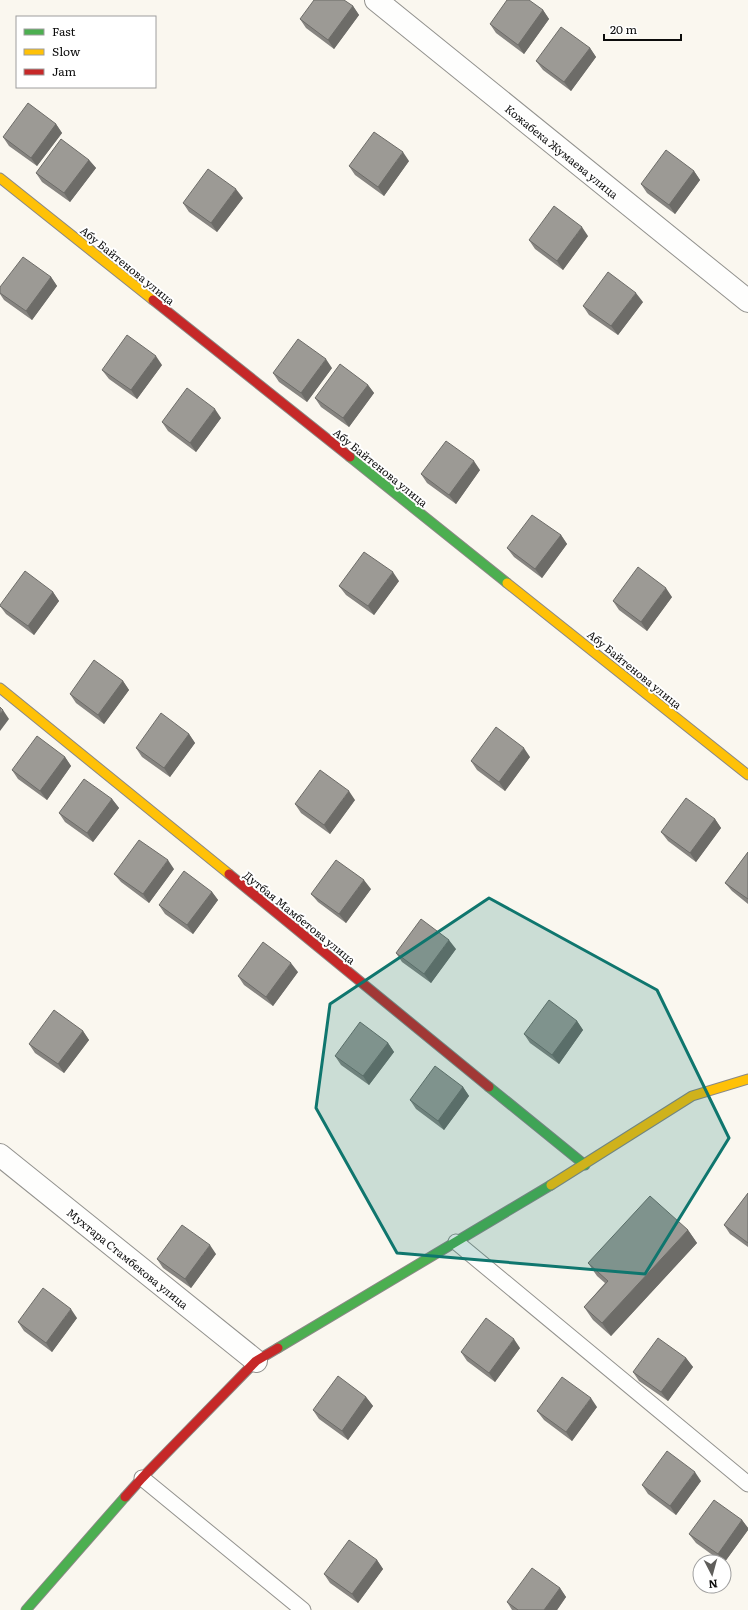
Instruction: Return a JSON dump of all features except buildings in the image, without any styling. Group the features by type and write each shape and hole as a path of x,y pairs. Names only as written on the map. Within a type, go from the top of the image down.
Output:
{"street":[{"name":"Кожабека Жумаева улица","path":"376,0 748,301"},
{"name":"Абу Байтенова улица","path":"0,178 748,775"},
{"name":"Дутбая Мамбетова улица","path":"0,688 585,1166"},
{"path":"26,1610 142,1478 256,1361 585,1166 692,1096 748,1079"},
{"name":"Мухтара Стамбекова улица","path":"0,1154 256,1361"}],"lane":[{"path":"456,1242 748,1484"},
{"path":"142,1478 303,1610"}],"highlighted area":[{"path":"489,898 657,990 729,1138 645,1274 397,1253 316,1108 330,1004"}],"traffic: fast":[{"path":"350,457 507,583"},
{"path":"489,1087 585,1165"},
{"path":"278,1348 551,1185"},
{"path":"26,1610 125,1497"}],"traffic: slow":[{"path":"0,178 153,300"},
{"path":"507,583 748,775"},
{"path":"0,688 229,874"},
{"path":"551,1185 692,1096 748,1079"}],"traffic: jam":[{"path":"153,300 350,457"},
{"path":"229,874 489,1087"},
{"path":"125,1497 256,1361 278,1348"}]}
